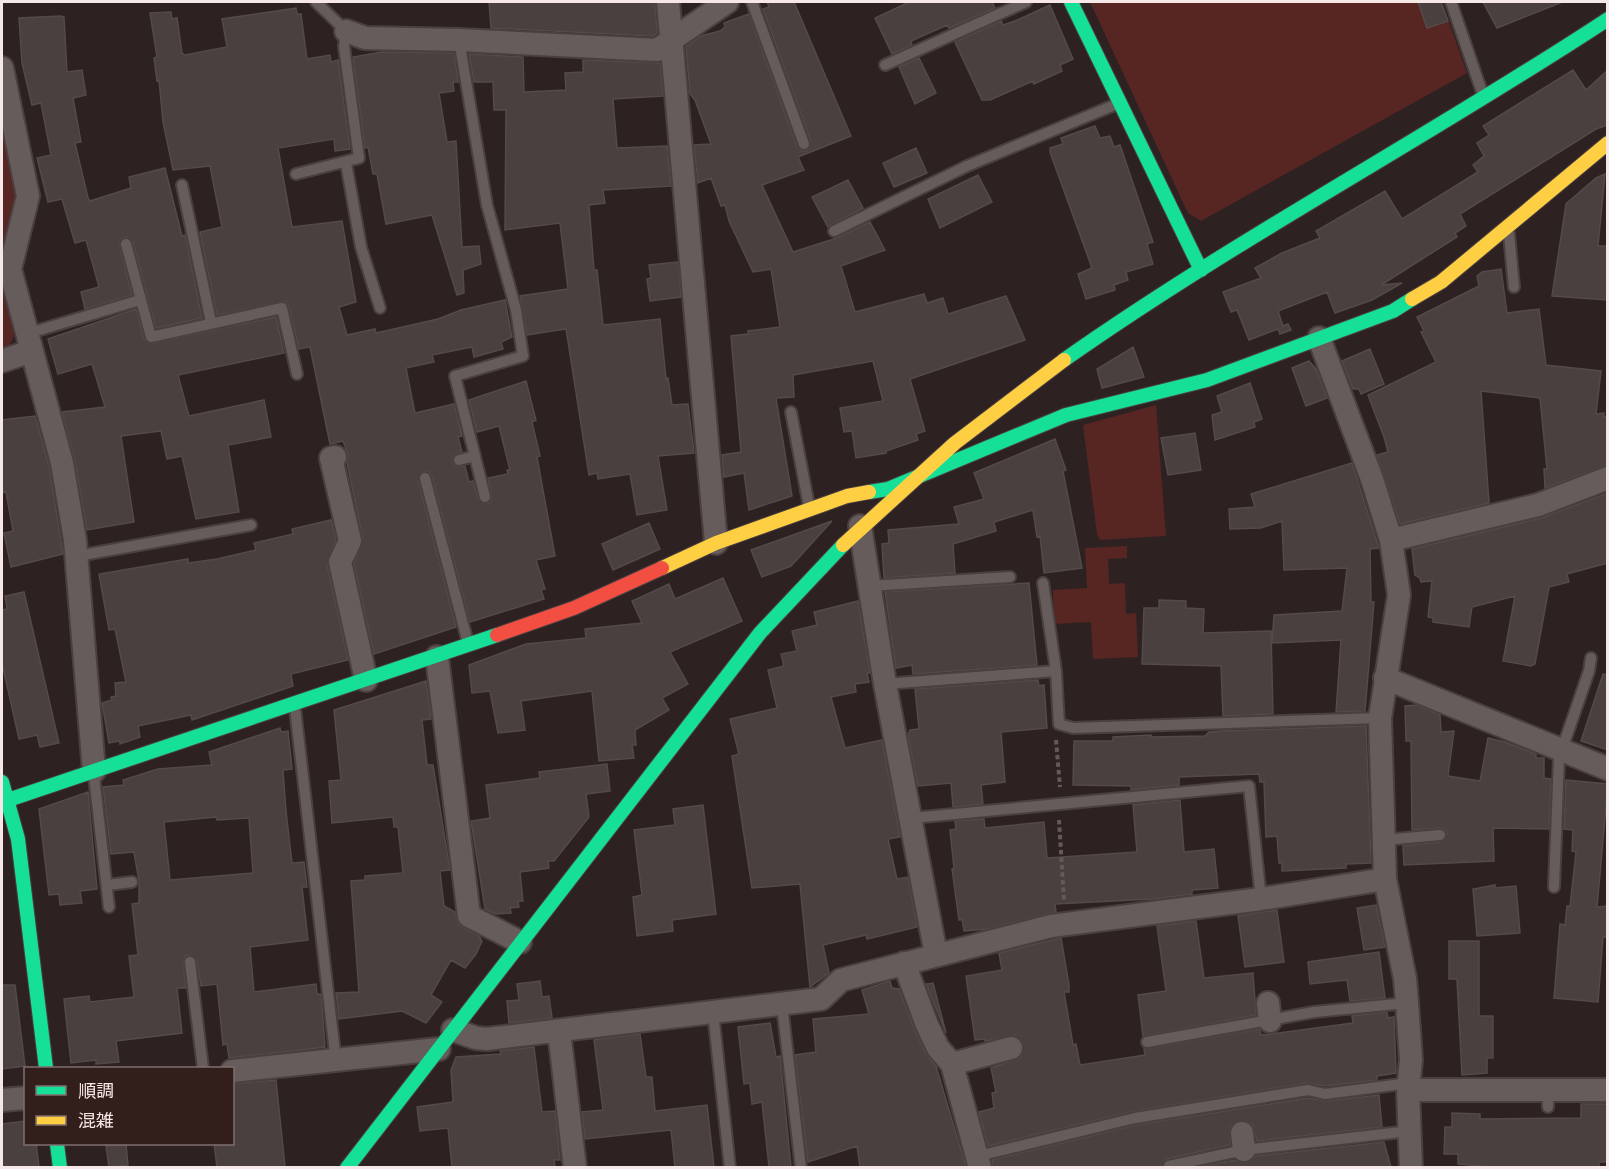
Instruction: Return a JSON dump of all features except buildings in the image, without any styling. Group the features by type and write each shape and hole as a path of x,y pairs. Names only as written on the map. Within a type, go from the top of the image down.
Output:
{"street":[{"path":"668,2 716,543"},
{"path":"346,32 365,38 459,40 657,50 727,2"},
{"path":"1071,2 1201,270"},
{"path":"346,1167 760,633 818,568 860,526 919,474 1029,385 1201,270 1484,99 1608,19"},
{"path":"2,68 28,196 10,269 62,463 76,556 94,771"},
{"path":"4,801 437,657 574,608 716,543 847,496 888,489 919,474 942,468 1066,415 1207,380 1393,311 1441,282 1608,143"},
{"path":"1319,338 1391,540 1399,595 1380,718 1385,879 1407,1003 1411,1060 1408,1087 1411,1167"},
{"path":"2,361 28,343"},
{"path":"335,457 331,458 350,541 340,562 366,680"},
{"path":"1391,540 1538,505 1608,478"},
{"path":"860,526 885,684 936,955"},
{"path":"437,657 469,916 520,942"},
{"path":"1385,678 1608,769"},
{"path":"2,782 4,801 18,839 46,1067"},
{"path":"453,1030 476,1038 487,1039 821,999 841,980 1051,926 1261,899 1385,879"},
{"path":"904,963 927,1025 938,1048 952,1064 979,1162"},
{"path":"559,1031 575,1167"},
{"path":"952,1064 1011,1048"},
{"path":"234,1071 336,1062 439,1049"},
{"path":"1408,1087 1548,1099 1608,1090"},
{"path":"2,1100 24,1098"},
{"path":"57,1145 60,1167"}],"lane":[{"path":"296,174 359,158 344,46 346,32 316,2"},
{"path":"752,2 804,144"},
{"path":"885,65 1026,2"},
{"path":"1451,2 1484,99"},
{"path":"442,379 523,356 516,310 487,205 459,40"},
{"path":"834,231 967,166 1120,103"},
{"path":"346,163 361,247 380,308"},
{"path":"182,185 212,322"},
{"path":"1508,228 1514,287"},
{"path":"126,244 151,337 282,308 297,374"},
{"path":"28,343 140,300"},
{"path":"455,376 485,497"},
{"path":"791,412 810,511"},
{"path":"459,460 475,456"},
{"path":"425,478 469,646"},
{"path":"76,556 251,525"},
{"path":"869,586 1010,576"},
{"path":"1043,583 1056,671 1059,724 1073,728 1380,718"},
{"path":"1554,887 1561,750 1589,671 1591,658"},
{"path":"885,684 1056,671"},
{"path":"294,705 336,1062"},
{"path":"94,771 109,906"},
{"path":"912,818 1249,786 1261,899"},
{"path":"1384,840 1440,835"},
{"path":"107,885 132,882"},
{"path":"190,962 203,1067"},
{"path":"1147,1042 1269,1012 1314,1012 1407,1003"},
{"path":"782,1005 801,1167"},
{"path":"713,1012 730,1167"},
{"path":"979,1162 1135,1118 1308,1090 1325,1094 1408,1087"},
{"path":"1169,1166 1243,1142 1410,1131"}],"shaded area":[{"path":"1090,2 1442,2 1467,73 1201,221 1188,213"},
{"path":"2,106 18,190 2,264"},
{"path":"2,277 14,336 8,348 2,348"},
{"path":"1156,405 1166,536 1100,540 1097,534 1083,425"},
{"path":"1127,546 1127,558 1108,559 1109,584 1125,583 1126,614 1136,613 1138,657 1093,659 1091,622 1054,624 1053,590 1087,588 1085,548"}],"traffic: fast":[{"path":"1071,2 1201,270"},
{"path":"1064,360 1198,271 1472,105 1608,19"},
{"path":"869,492 888,489 1066,415 1207,380 1393,311 1412,299"},
{"path":"347,1168 760,633 843,545"},
{"path":"2,802 497,635"},
{"path":"2,782 18,839 46,1067"},
{"path":"57,1145 60,1168"}],"traffic: slow":[{"path":"1412,299 1441,282 1608,143"},
{"path":"843,545 955,443 1064,360"},
{"path":"662,568 716,543 847,496 869,492"}],"traffic: jam":[{"path":"497,635 574,608 662,568"}]}
